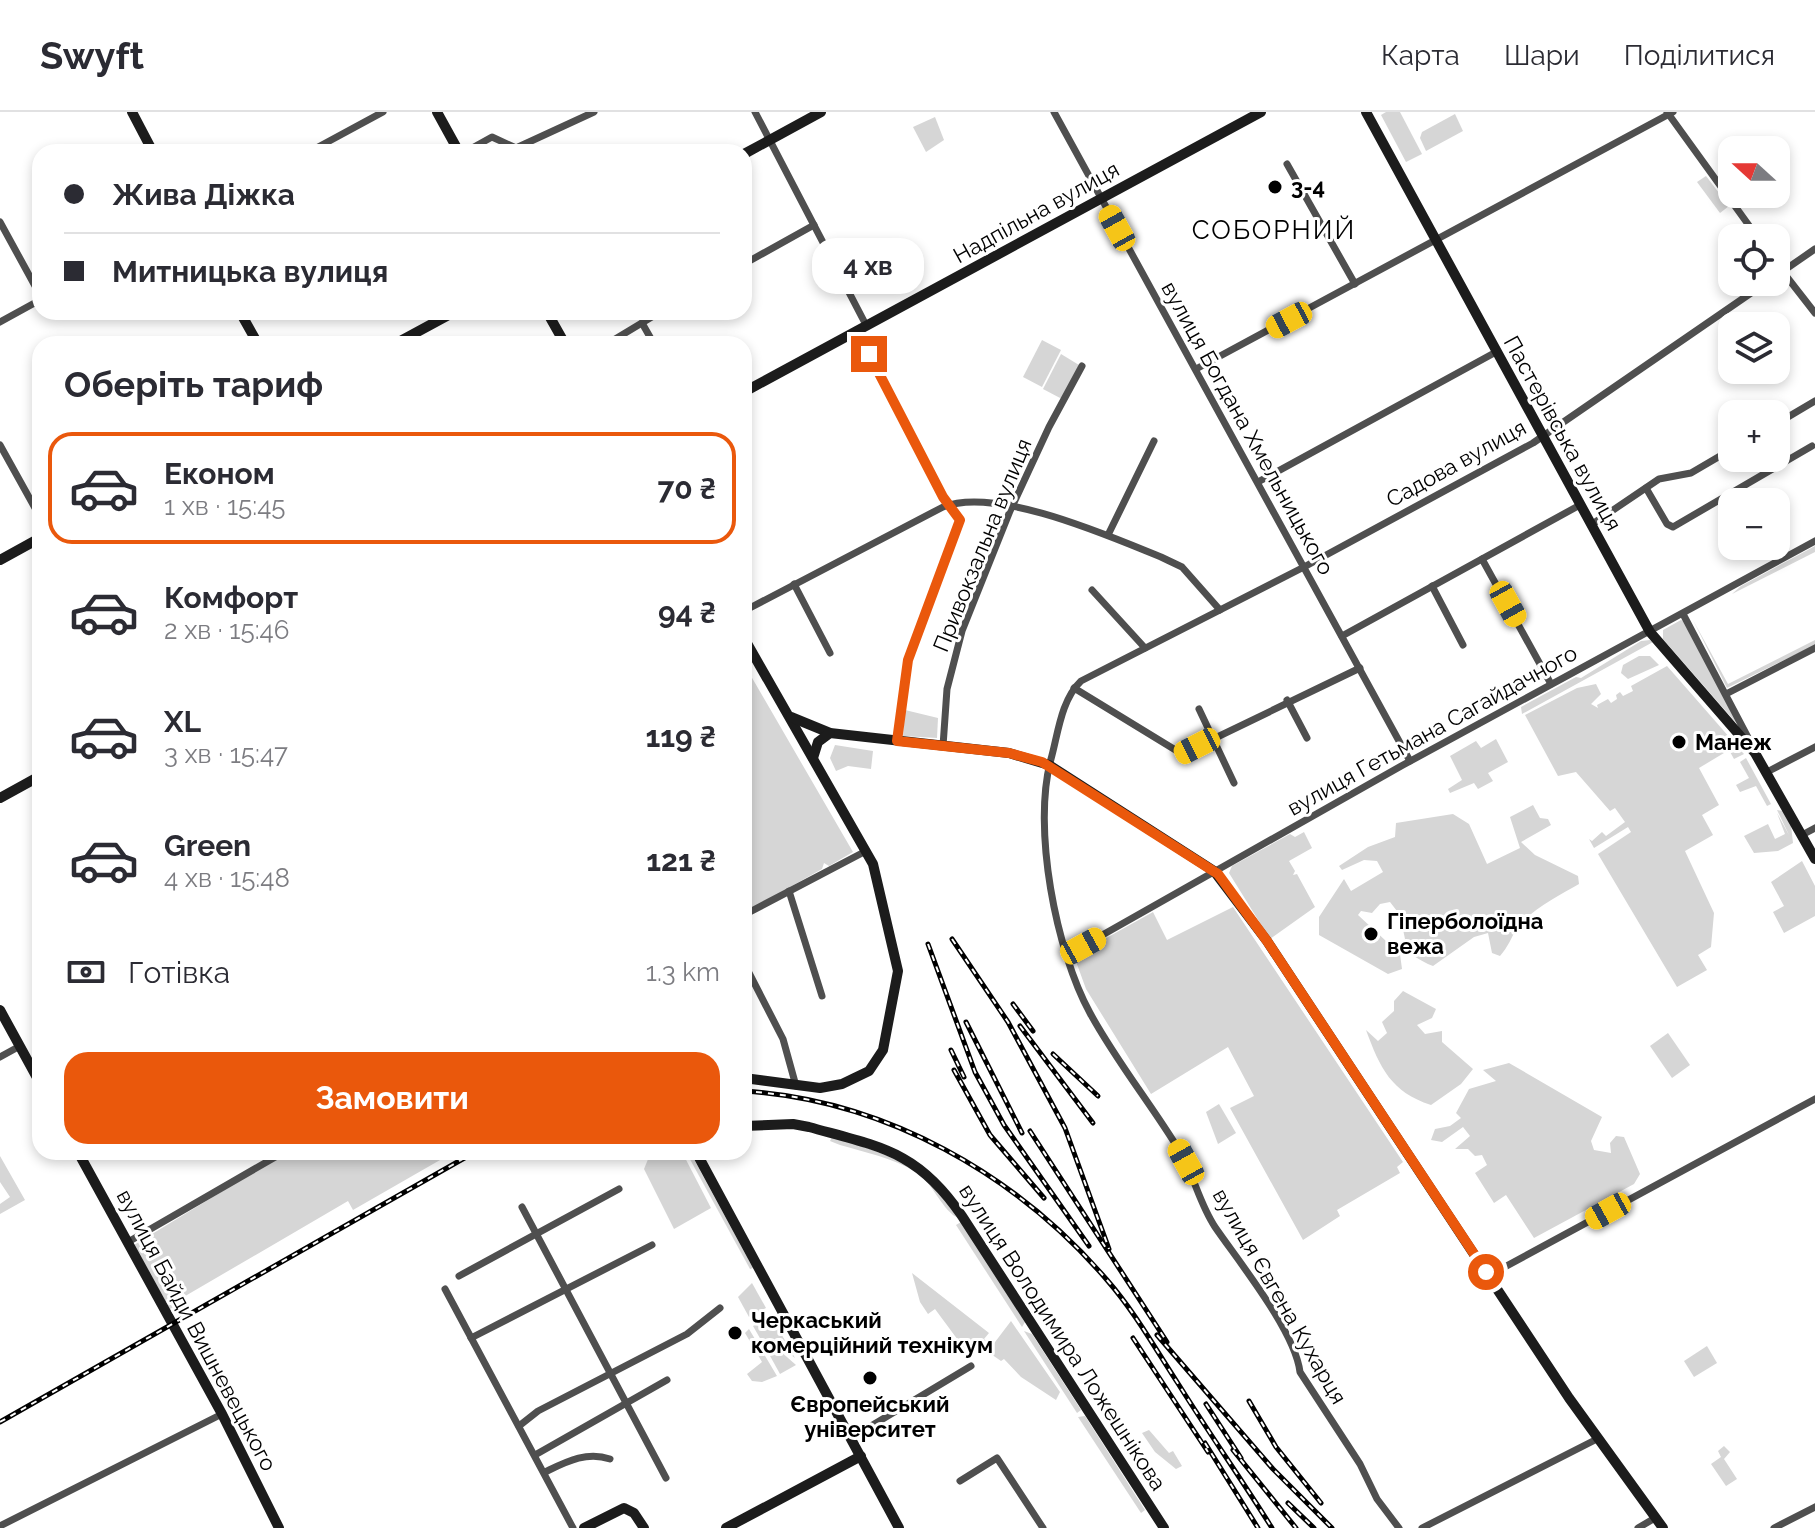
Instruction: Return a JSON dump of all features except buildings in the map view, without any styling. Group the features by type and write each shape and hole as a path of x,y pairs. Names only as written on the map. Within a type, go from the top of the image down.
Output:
{"main road":[{"path":"132,112 149,144"},
{"path":"437,112 457,144"},
{"path":"752,150 821,112"},
{"name":"Надпільна вулиця","path":"752,388 1261,112"},
{"name":"Пастерівська вулиця","path":"1366,112 1650,632 1755,753 1815,859"},
{"path":"413,336 440,320"},
{"path":"0,560 32,542"},
{"path":"752,651 866,851 878,879 898,971 883,1050 874,1068 855,1079 824,1088 752,1079"},
{"path":"791,717 830,733 1009,753 1049,765 1214,871 1267,941 1597,1439 1663,1528"},
{"path":"813,758 818,742 830,733"},
{"path":"0,798 32,780"},
{"path":"0,1010 32,1068"},
{"name":"вулиця Володимира Ложешнікова","path":"752,1126 793,1124 809,1127 906,1157 924,1170 954,1205 1164,1528"},
{"name":"вулиця Байди Вишневецького","path":"82,1160 222,1414 279,1528"},
{"path":"700,1160 899,1528"},
{"path":"726,1528 861,1456"},
{"path":"584,1528 624,1508 634,1513 644,1528"}],"street":[{"path":"324,144 383,112"},
{"path":"525,144 594,112"},
{"path":"755,112 960,523 908,660 897,741"},
{"name":"вулиця Богдана Хмельницького","path":"1054,112 1410,761"},
{"path":"1196,369 1669,113 1748,224"},
{"path":"478,144 492,137 507,144"},
{"path":"1287,164 1355,284"},
{"path":"0,222 32,282"},
{"path":"752,260 814,225"},
{"path":"1790,266 1815,249"},
{"path":"1790,285 1815,313"},
{"name":"Садова вулиця","path":"1074,688 1081,681 1304,567 1542,436 1747,296"},
{"path":"0,322 32,302"},
{"path":"620,336 647,320"},
{"path":"642,323 649,336"},
{"path":"1258,482 1496,352"},
{"name":"Привокзальна вулиця","path":"943,746 947,689 957,645 1012,506 1082,366"},
{"path":"1790,416 1815,401"},
{"path":"1108,535 1154,441"},
{"path":"0,445 32,503"},
{"path":"1646,488 1667,524 1673,527 1812,446"},
{"path":"1591,525 1663,477 1691,473 1718,457"},
{"path":"752,607 949,504 1012,506 1108,535 1182,567 1220,610"},
{"path":"1342,636 1580,505"},
{"name":"вулиця Гетьмана Сагайдачного","path":"1067,955 1410,761 1815,541"},
{"path":"1482,559 1551,684"},
{"path":"794,584 830,653"},
{"path":"1432,586 1463,645"},
{"path":"1092,590 1145,648"},
{"name":"Пастерівська вулиця","path":"1683,614 1755,753"},
{"path":"1726,694 1815,648"},
{"path":"1049,765 1074,688 1177,754 1360,668"},
{"path":"1287,700 1307,738"},
{"path":"1199,709 1234,783"},
{"path":"1767,772 1815,747"},
{"name":"вулиця Євгена Кухарця","path":"1049,765 1044,816 1045,851 1067,955 1092,1016 1194,1177 1203,1208 1274,1313 1299,1360 1300,1372 1360,1464 1377,1499 1399,1528"},
{"path":"1802,835 1815,828"},
{"path":"752,911 866,851"},
{"path":"789,891 822,996"},
{"path":"752,979 784,1042 796,1086"},
{"path":"0,1057 20,1046"},
{"path":"1488,1276 1815,1099"},
{"path":"128,1242 270,1160"},
{"path":"459,1276 619,1189"},
{"path":"522,1207 666,1478"},
{"path":"471,1338 652,1245"},
{"path":"445,1289 573,1528"},
{"path":"519,1426 538,1411 687,1334 720,1308"},
{"path":"851,1438 971,1366"},
{"path":"535,1455 667,1380"},
{"path":"0,1526 222,1414"},
{"path":"1424,1527 1597,1439"},
{"path":"545,1472 588,1456 610,1459"},
{"path":"960,1481 997,1458 1043,1528"},
{"path":"1774,1528 1815,1507"},
{"path":"1638,1528 1655,1518"}],"shaded area":[{"path":"1400,112 1422,154 1406,162 1381,115"},
{"path":"1455,114 1463,131 1426,151 1420,138 1422,132"},
{"path":"935,117 944,140 926,152 913,127"},
{"path":"1706,176 1718,192 1718,208 1726,208 1720,213 1697,182"},
{"path":"1042,340 1061,350 1042,387 1023,377"},
{"path":"1061,354 1079,365 1062,399 1043,389"},
{"path":"1815,546 1815,552 1732,594 1741,586"},
{"path":"1681,620 1738,725 1663,639 1663,630"},
{"path":"1693,620 1728,684 1815,640 1815,645 1727,688"},
{"path":"1641,641 1653,642 1522,714 1521,707 1576,677 1581,678"},
{"path":"1639,656 1650,656 1659,665 1628,679 1621,673 1623,665"},
{"path":"1667,666 1744,754 1734,759 1729,750 1699,768 1719,805 1702,815 1713,835 1685,851 1714,913 1711,947 1698,955 1707,970 1677,987 1598,854 1631,832 1628,827 1594,848 1589,839 1592,841 1602,832 1606,836 1625,822 1615,808 1610,811 1576,772 1558,776 1525,715 1577,688 1596,684 1601,694 1591,704 1598,708 1597,705 1608,699 1611,703 1617,699 1616,695 1620,692 1623,696 1633,691 1631,686"},
{"path":"752,678 853,852 829,866 824,863 822,869 752,908"},
{"path":"905,710 938,718 937,738 903,736"},
{"path":"1496,739 1508,762 1488,773 1493,781 1478,789 1474,783 1450,793 1448,789 1462,780 1450,756 1476,741 1481,748"},
{"path":"835,745 873,751 871,769 848,766 836,771 830,758"},
{"path":"1746,758 1771,804 1767,806 1756,786 1740,792 1736,785 1749,778 1740,762"},
{"path":"1533,805 1540,818 1548,819 1551,825 1521,842 1535,855 1578,876 1579,884 1529,916 1517,928 1500,956 1492,953 1488,933 1474,937 1433,966 1394,948 1405,939 1400,915 1390,902 1380,904 1372,913 1361,911 1358,915 1400,954 1402,969 1388,974 1319,935 1319,917 1344,879 1351,891 1383,872 1377,861 1364,860 1342,870 1339,866 1368,847 1395,837 1396,823 1453,814 1469,824 1487,864 1520,848 1510,817"},
{"path":"1777,810 1784,811 1791,825 1793,843 1778,851 1754,853 1744,836 1768,824 1775,839 1785,834 1777,813 1789,835"},
{"path":"1304,832 1312,848 1289,861 1295,871 1293,875 1297,874 1315,907 1270,939 1229,873 1232,866 1290,834 1295,837"},
{"path":"1802,861 1815,886 1815,916 1784,933 1773,912 1784,906 1771,882"},
{"path":"1233,907 1403,1162 1397,1167 1400,1173 1337,1210 1340,1216 1303,1240 1230,1108 1254,1096 1228,1047 1151,1094 1086,989 1074,956 1153,912 1167,940"},
{"path":"1403,991 1436,1009 1432,1018 1417,1025 1425,1034 1442,1031 1442,1042 1473,1069 1461,1084 1431,1105 1406,1093 1389,1077 1376,1056 1366,1030 1378,1041 1387,1033 1382,1022 1394,1011 1394,1001"},
{"path":"1668,1033 1690,1065 1672,1078 1650,1046"},
{"path":"1509,1063 1602,1117 1591,1141 1594,1150 1611,1153 1610,1143 1616,1136 1624,1137 1640,1174 1634,1184 1534,1238 1506,1195 1494,1203 1475,1173 1487,1165 1482,1155 1475,1156 1468,1149 1455,1149 1470,1136 1463,1127 1442,1142 1431,1140 1435,1129 1450,1126 1461,1118 1456,1113 1469,1089 1496,1081 1483,1070"},
{"path":"1219,1104 1236,1133 1218,1144 1206,1112"},
{"path":"832,1137 886,1156 920,1174 947,1200 956,1217 914,1171 888,1159 830,1141"},
{"path":"0,1156 25,1200 0,1214 0,1204 10,1197 0,1182"},
{"path":"274,1160 440,1160 353,1210 348,1201 175,1302 177,1306 170,1309 134,1245"},
{"path":"648,1160 686,1160 711,1208 674,1229 644,1169"},
{"path":"690,1160 694,1160 753,1268 750,1269"},
{"path":"961,1222 1025,1322 1022,1327 956,1225"},
{"path":"912,1273 989,1333 984,1339 992,1346 1011,1321 1060,1392 1056,1400 1021,1377 1004,1359 1001,1361 978,1345 969,1355 935,1309 928,1314 920,1302"},
{"path":"752,1283 766,1308 749,1317 738,1297"},
{"path":"771,1316 795,1358 770,1339 761,1340 753,1326"},
{"path":"749,1329 777,1376 762,1382 752,1381 747,1374 762,1362 745,1333"},
{"path":"1024,1331 1032,1334 1081,1410 1077,1413"},
{"path":"767,1342 796,1365 780,1374 764,1345"},
{"path":"1707,1346 1717,1363 1694,1377 1684,1361"},
{"path":"1085,1416 1145,1510 1141,1513 1078,1417"},
{"path":"1149,1430 1169,1453 1173,1451 1182,1466 1176,1469 1155,1452 1142,1433"},
{"path":"1724,1446 1730,1452 1724,1459 1737,1479 1726,1486 1711,1464 1721,1457 1718,1451"}],"railway":[{"path":"952,939 1008,1022 1065,1128 1109,1249"},
{"path":"928,944 975,1072 1004,1125 1089,1246"},
{"path":"1013,1004 1033,1031"},
{"path":"966,1022 1022,1133"},
{"path":"1020,1026 1093,1123"},
{"path":"951,1050 964,1077"},
{"path":"1053,1054 1098,1096"},
{"path":"954,1070 990,1135 1044,1198"},
{"path":"752,1092 796,1097 847,1109 897,1127 944,1149 1032,1207 1071,1242 1127,1305 1272,1528"},
{"path":"1030,1131 1167,1342"},
{"path":"0,1422 461,1160"},
{"path":"1157,1335 1273,1469 1332,1528"},
{"path":"1133,1338 1208,1452"},
{"path":"1249,1401 1276,1447 1321,1503"},
{"path":"1206,1404 1241,1458"},
{"path":"1205,1443 1258,1528"},
{"path":"1233,1450 1296,1528"},
{"path":"1288,1503 1314,1528"}],"place":[{"name":"3-4","path":"1275,187"},
{"name":"Манеж","path":"1679,742"},
{"name":"Гіперболоїдна вежа","path":"1371,934"},
{"name":"Черкаський комерційний технікум","path":"735,1333"},
{"name":"Європейський університет","path":"870,1378"}],"district":[{"name":"СОБОРНИЙ","path":"1274,230"}],"route":[{"path":"869,354 943,497 960,520 908,660 897,741 1009,753 1042,762 1069,776 1218,874 1267,941 1486,1272"}]}
